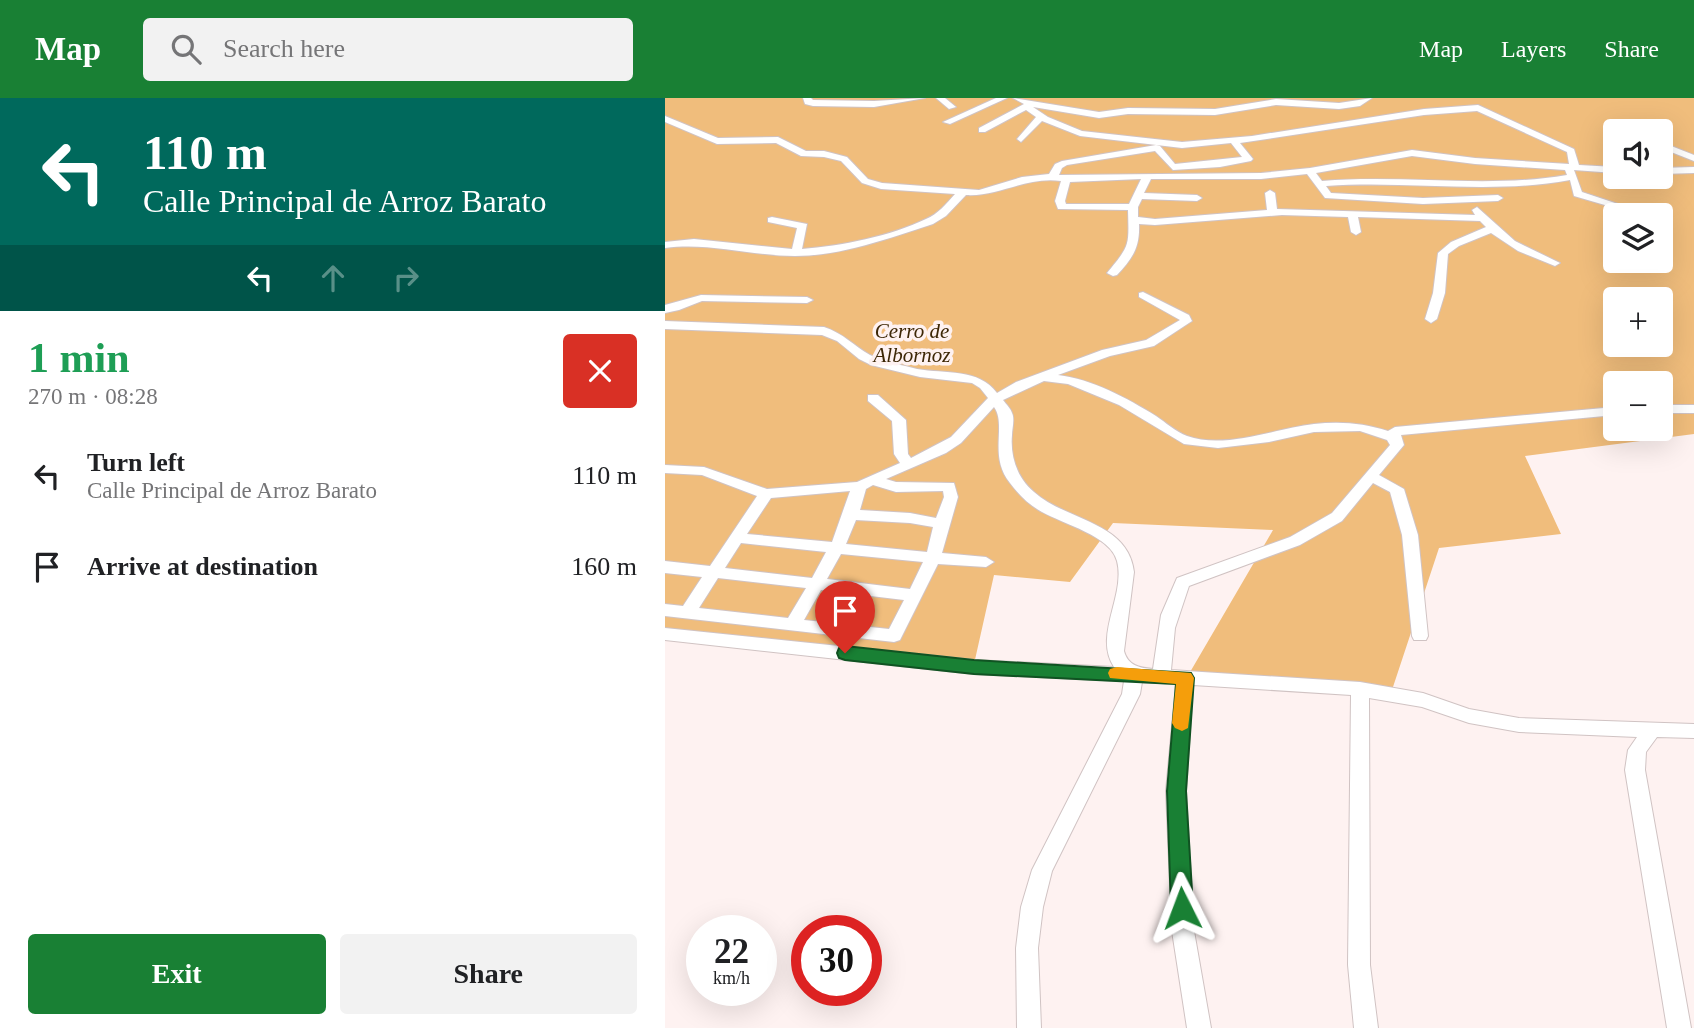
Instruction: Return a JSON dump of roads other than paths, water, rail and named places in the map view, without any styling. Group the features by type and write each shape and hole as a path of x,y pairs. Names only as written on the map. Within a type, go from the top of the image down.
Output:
{"street":[{"path":"807,98 808,102 813,103 921,98"},
{"path":"940,98 952,107"},
{"path":"971,98 986,105"},
{"path":"947,122 1003,98"},
{"path":"1017,98 1041,116 1080,133 1118,128 1168,144 1194,145 1424,112 1474,108 1486,111 1571,151 1574,165 1568,167"},
{"path":"1050,107 1057,103 1058,98"},
{"path":"982,130 1030,106 1091,115 1128,111 1215,112 1290,102 1330,106 1357,104 1368,98"},
{"path":"1118,128 1128,111 1130,101"},
{"path":"1021,139 1041,116"},
{"path":"665,119 717,141 778,141 794,147 795,151 843,159 854,167 865,181 881,186 962,193 986,192 1022,180 1053,177 1261,176 1310,171 1356,162 1426,168 1461,185 1536,186 1572,177"},
{"path":"1157,148 1171,167 1248,159 1234,141"},
{"path":"1053,177 1058,166 1065,163 1168,144"},
{"path":"1673,150 1694,158"},
{"path":"1319,184 1369,179 1475,161 1603,169"},
{"path":"1568,167 1579,195 1612,203"},
{"path":"1673,171 1694,170"},
{"path":"1310,171 1328,196 1423,201 1498,198"},
{"path":"1113,273 1129,256 1134,240 1133,207 1147,176"},
{"path":"1066,179 1062,207 1133,207"},
{"path":"1461,185 1482,218 1493,228 1524,251 1555,263"},
{"path":"665,245 703,242 757,251 827,251 929,222 942,215 962,193"},
{"path":"1271,193 1273,212"},
{"path":"1139,196 1197,198"},
{"path":"1422,217 1423,201"},
{"path":"1134,220 1155,222 1273,212 1482,218"},
{"path":"1352,214 1356,232"},
{"path":"772,220 803,226 796,253"},
{"path":"1431,319 1439,293 1443,253 1455,244 1493,228"},
{"path":"793,624 838,546 865,483 941,450 956,440 997,398 1106,353 1150,343 1186,321 1143,295"},
{"path":"665,309 701,298 807,300"},
{"path":"665,325 824,331 841,338 875,362 920,373 975,380 985,385 1006,414 1004,454 1015,481 1023,492 1063,517 1101,532 1120,549 1125,559 1126,577 1115,649 1119,662 1134,674"},
{"path":"1043,377 1070,380 1124,402 1185,440 1218,444 1269,438 1314,428 1361,427 1393,437"},
{"path":"873,398 899,420 901,454 908,466"},
{"path":"1673,409 1694,409"},
{"path":"1162,676 1162,651 1175,600 1183,582 1305,535 1337,517 1397,445 1393,437 1395,431 1462,428 1558,414 1603,412"},
{"path":"665,469 704,471 766,494 865,483 949,486 951,497 933,559 894,636 665,610"},
{"path":"1371,477 1397,489 1410,536 1420,636"},
{"path":"688,611 766,494"},
{"path":"853,515 910,517 941,524"},
{"path":"738,538 838,546 933,559 986,562"},
{"path":"665,567 916,595"},
{"path":"665,634 974,667 1134,674 1360,689 1423,700 1490,721 1694,731"},
{"path":"1029,1028 1027,948 1042,870 1131,694 1134,674"},
{"path":"1185,678 1176,791 1183,931 1199,1028"},
{"path":"1360,689 1359,965 1366,1028"},
{"path":"1653,729 1637,750 1635,770 1679,1028"}],"park label":[{"name":"Cerro de Albornoz","path":"912,343"}]}
